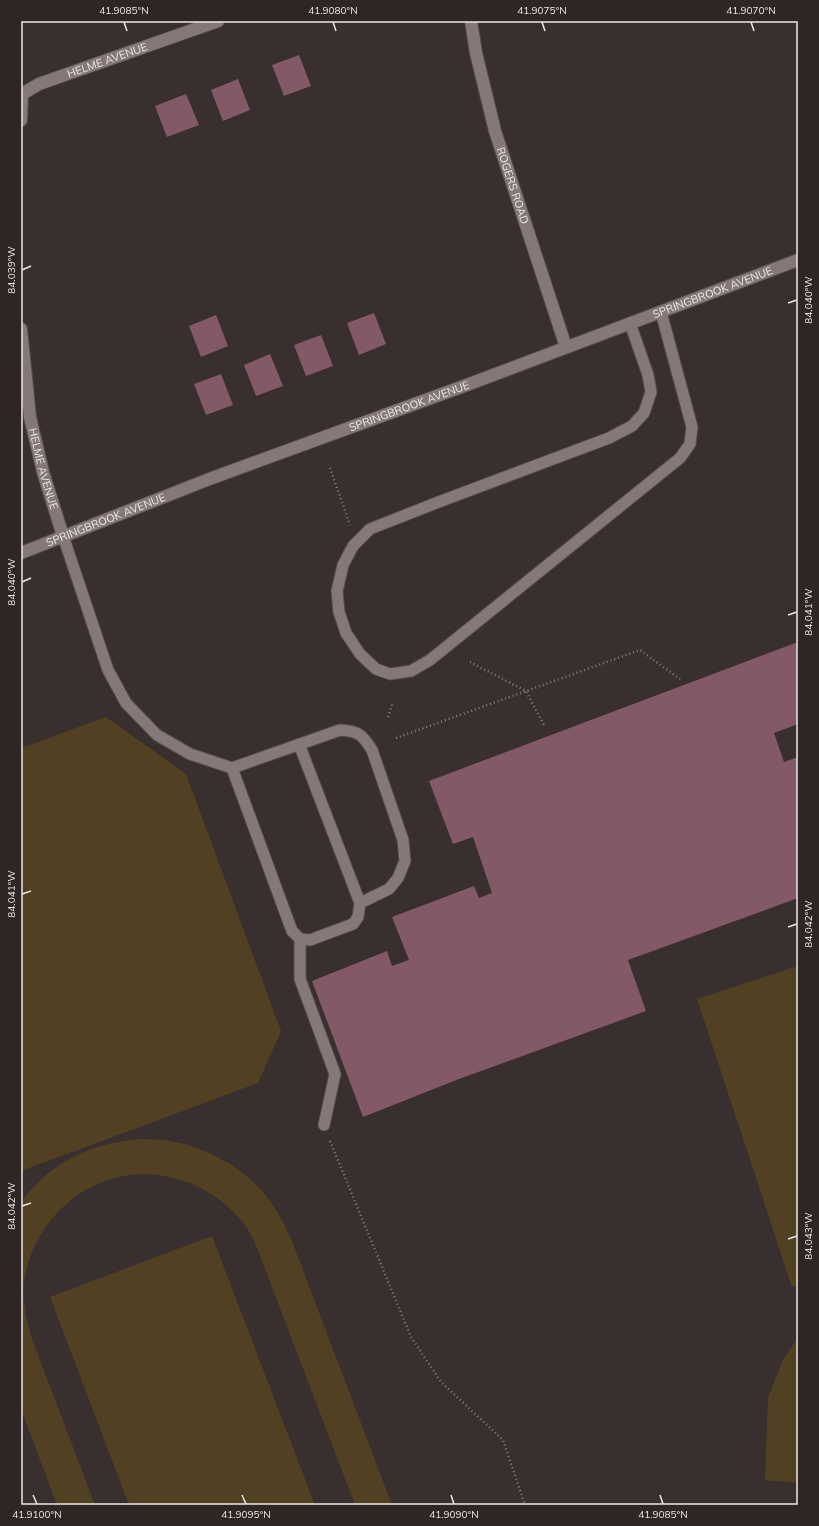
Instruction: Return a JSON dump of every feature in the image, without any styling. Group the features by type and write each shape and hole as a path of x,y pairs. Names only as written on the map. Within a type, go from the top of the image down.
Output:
{"street":[{"name":"HELME AVENUE","path":"21,120 22,94 39,84 218,21"},
{"name":"ROGERS ROAD","path":"471,21 476,53 495,131 566,346"},
{"name":"SPRINGBROOK AVENUE","path":"21,553 212,478 464,386 566,346 798,260"},
{"name":"HELME AVENUE","path":"21,329 30,417 42,472 63,536"}],"lane":[{"path":"630,323 648,375 651,392 644,413 632,426 609,438 370,529 353,546 343,565 337,591 339,612 346,633 360,654 376,669 390,674 412,671 430,660 680,458 690,444 692,427 661,312"},
{"path":"63,536 108,670 126,703 157,735 190,754 232,768 340,730 354,731 365,739 372,750 403,840 405,861 398,878 389,889 360,903"},
{"path":"232,768 292,931 300,939 310,940 353,924 358,917 360,903 299,744"},
{"path":"300,939 300,979 335,1074 324,1125"}],"path":[{"path":"330,468 351,530"},
{"path":"396,738 640,650 680,679"},
{"path":"470,662 526,691 545,727"},
{"path":"388,717 393,702"},
{"path":"324,1125 411,1337 441,1382 502,1440 525,1505"}],"shaded area":[{"path":"106,717 186,774 281,1031 258,1083 21,1171 21,748"},
{"path":"798,966 798,1285 792,1287 697,999"},
{"path":"138,1139 178,1143 207,1152 221,1159 247,1176 272,1203 292,1241 392,1505 355,1505 259,1253 251,1235 240,1219 221,1201 200,1188 178,1179 154,1175 130,1175 107,1180 85,1191 64,1206 49,1222 37,1241 26,1272 24,1283 25,1311 32,1339 95,1505 57,1505 21,1409 21,1202 45,1176 72,1157 103,1146"},
{"path":"212,1236 315,1505 129,1505 50,1297"},
{"path":"798,1337 798,1483 765,1480 768,1397 783,1360"}],"building":[{"path":"299,55 311,86 284,96 272,65"},
{"path":"238,79 250,110 223,121 211,90"},
{"path":"186,94 199,125 167,137 155,106"},
{"path":"374,313 386,344 359,355 347,323"},
{"path":"216,315 228,346 201,357 189,326"},
{"path":"321,335 333,366 306,376 294,345"},
{"path":"270,354 283,386 256,396 244,365"},
{"path":"221,374 233,405 206,415 194,384"},
{"path":"798,642 798,724 774,733 784,762 798,757 798,898 628,960 646,1011 459,1079 363,1117 312,981 387,951 392,966 409,960 392,917 474,886 479,898 492,893 473,837 453,844 429,781"}]}
